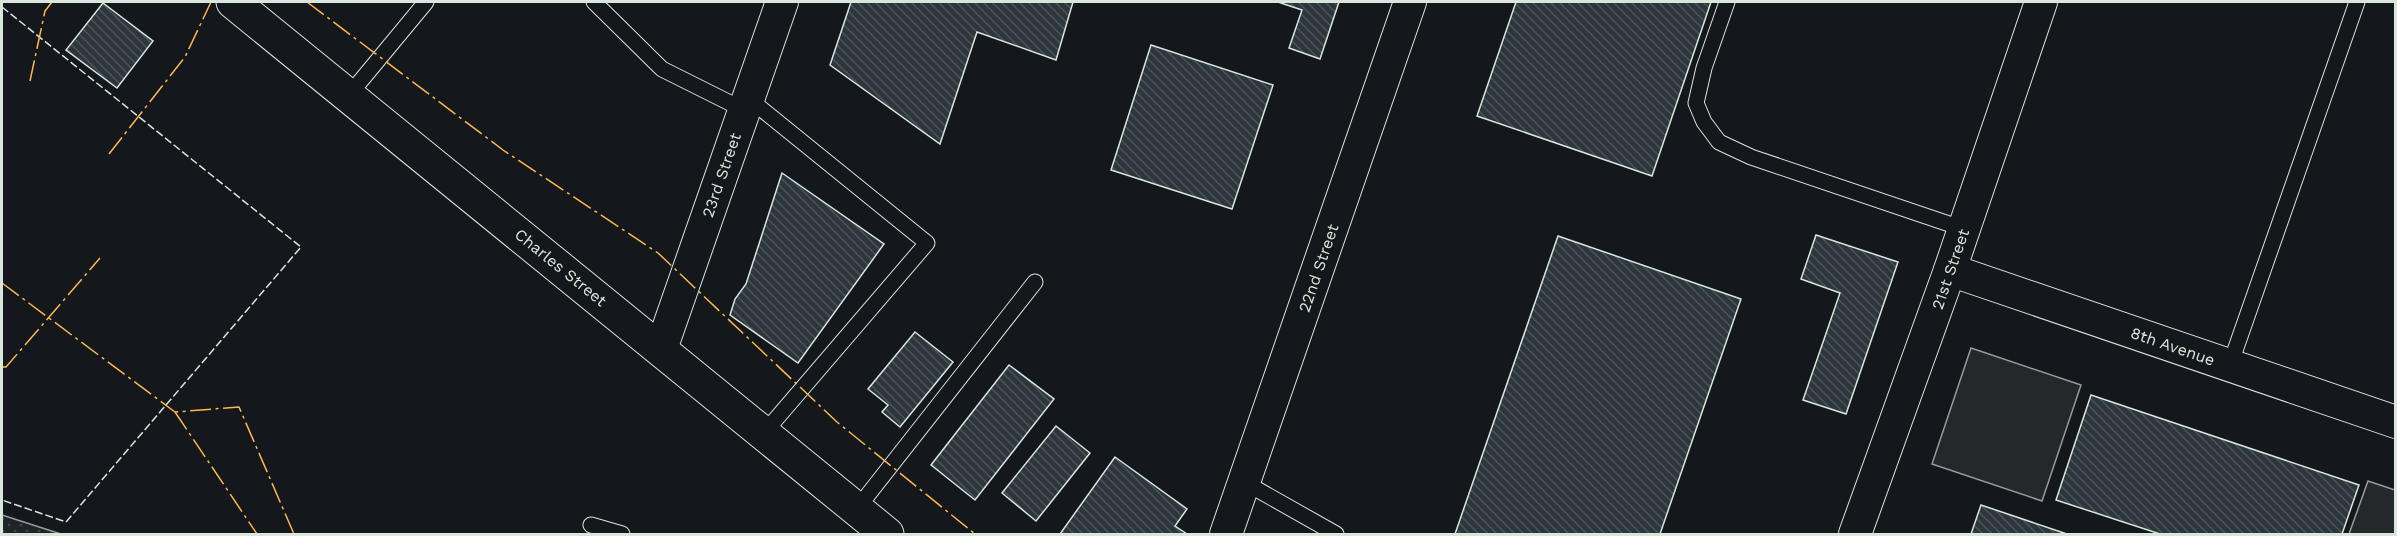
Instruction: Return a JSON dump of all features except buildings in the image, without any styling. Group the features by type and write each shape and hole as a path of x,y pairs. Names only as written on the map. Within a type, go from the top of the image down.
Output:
{"main road":[{"name":"Charles Street","path":"234,2 887,534"}],"street":[{"name":"23rd Street","path":"661,349 782,2"},
{"name":"22nd Street","path":"1226,534 1410,2"},
{"name":"21st Street","path":"1855,534 1950,270 2041,2"},
{"name":"8th Avenue","path":"1950,270 2396,422"}],"lane":[{"path":"349,95 426,2"},
{"path":"594,2 662,69 746,104 927,243 764,433"},
{"path":"1727,2 1704,68 1696,104 1704,122 1719,142 1751,157 1964,229"},
{"path":"2230,365 2356,2"},
{"path":"856,510 1035,282"},
{"path":"1244,482 1336,534"},
{"path":"591,525 622,534"}],"shaded area":[{"path":"1971,348 2081,385 2042,501 1932,464"},
{"path":"2368,481 2395,490 2395,534 2349,534"},
{"path":"2,515 61,534 2,534"}],"fence":[{"path":"2,7 301,247 66,522 2,500"}],"power":[{"path":"30,81 45,11 52,2"},
{"path":"109,154 185,57 211,2"},
{"path":"307,2 503,150 658,253 837,422 975,534"},
{"path":"2,367 6,367 100,258"},
{"path":"2,283 175,412 239,407 294,534"},
{"path":"175,412 257,534"}]}
